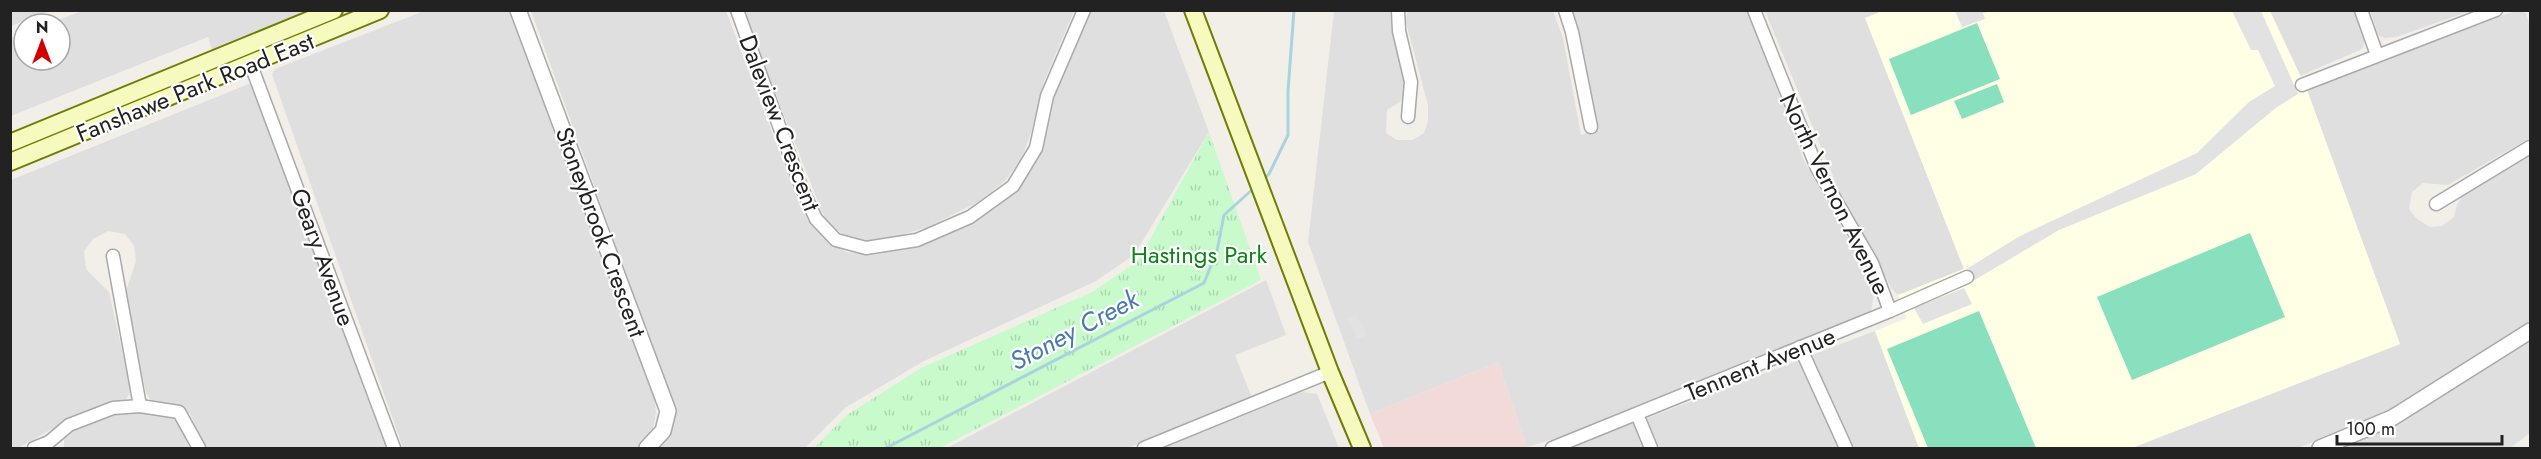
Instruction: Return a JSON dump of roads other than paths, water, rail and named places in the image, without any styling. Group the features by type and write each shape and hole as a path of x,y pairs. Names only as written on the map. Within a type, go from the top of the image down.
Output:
{"main road":[{"name":"Fanshawe Park Road East","path":"10,143 333,10"},
{"name":"Fanshawe Park Road East","path":"10,162 251,65 380,10"},
{"path":"1193,10 1330,372 1362,448"}],"street":[{"name":"Stoneybrook Crescent","path":"518,10 668,411 663,432 647,448"},
{"name":"Daleview Crescent","path":"737,10 802,189 816,219 836,240 866,248 917,240 970,217 1013,186 1036,148 1047,96 1084,10"},
{"path":"1398,10 1399,31 1411,82 1408,117"},
{"path":"1565,10 1572,32 1591,128"},
{"name":"North Vernon Avenue","path":"1754,10 1817,168 1872,263 1890,311"},
{"path":"2361,10 2377,55"},
{"path":"2302,85 2496,10"},
{"name":"Geary Avenue","path":"251,65 394,448"},
{"path":"2436,204 2530,147"},
{"path":"113,256 140,406"},
{"name":"Tennent Avenue","path":"1552,448 1890,311 1967,277"},
{"path":"2320,448 2392,418 2530,331"},
{"path":"1800,347 1845,448"},
{"path":"1144,448 1330,372"},
{"path":"34,448 51,445 69,425 113,408 140,406 179,412 199,448"},
{"path":"1637,414 1651,448"}],"waterway":[{"name":"Stoney Creek","path":"1263,180 1269,174 1288,135 1288,91 1294,10"},
{"name":"Stoney Creek","path":"886,448 1204,283 1217,251 1224,215 1253,189"}],"park label":[{"name":"Hastings Park","path":"1199,254"}]}
